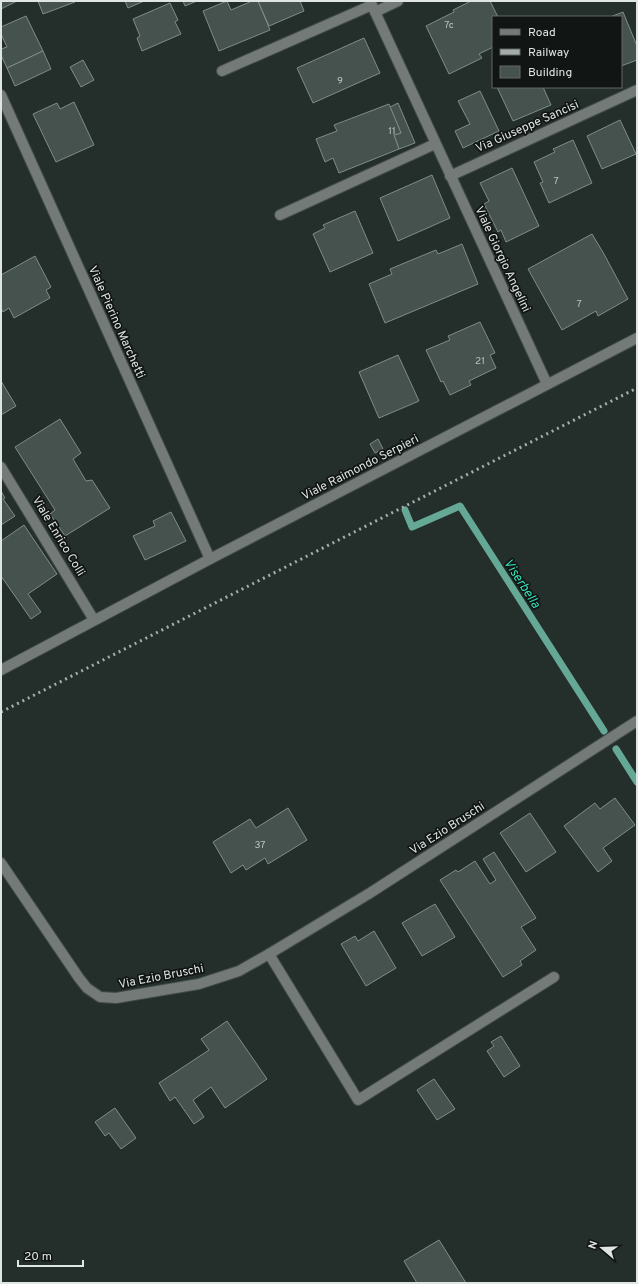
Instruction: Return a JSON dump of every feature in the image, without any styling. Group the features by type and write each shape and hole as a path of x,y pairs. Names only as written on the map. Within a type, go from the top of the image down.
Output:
{"street":[{"path":"222,71 373,6 398,1"},
{"name":"Viale Giorgio Angelini","path":"373,6 435,144 547,384"},
{"name":"Via Giuseppe Sancisi","path":"450,176 637,90"},
{"name":"Viale Pierino Marchetti","path":"1,95 210,559"},
{"path":"280,215 435,144"},
{"name":"Viale Raimondo Serpieri","path":"1,670 210,559 637,338"},
{"name":"Viale Enrico Colli","path":"1,467 94,620"},
{"name":"Via Ezio Bruschi","path":"1,863 79,978 87,988 100,997 116,998 199,984 239,971 269,954 377,888 637,721"},
{"path":"269,954 358,1100 554,977"}],"building":[{"path":"1,1 17,1 1,9"},
{"path":"38,1 75,1 75,2 43,14"},
{"path":"125,1 144,1 128,8"},
{"path":"183,1 197,1 185,6"},
{"path":"227,1 231,10 252,1 258,1 270,30 219,51 203,11"},
{"path":"258,1 300,1 304,11 269,26"},
{"path":"471,1 490,1 498,16 492,16 492,48 479,54 482,58 449,74 426,26 454,12 453,10"},
{"path":"170,3 178,20 175,22 181,34 142,51 137,38 140,36 133,19"},
{"path":"623,12 637,46 637,60 622,66 622,16 613,16"},
{"path":"26,16 43,51 7,68 1,55 1,49 7,47 1,34 1,27"},
{"path":"364,38 380,73 313,103 297,68"},
{"path":"43,51 51,69 15,86 7,68"},
{"path":"83,60 94,80 81,87 70,67"},
{"path":"497,88 543,88 551,105 513,121"},
{"path":"480,91 499,131 463,148 455,131 470,124 458,101"},
{"path":"74,102 94,145 56,162 33,114 57,103 60,109"},
{"path":"398,103 415,143 399,149 394,135 401,133 390,107"},
{"path":"389,104 401,133 394,135 399,149 339,173 333,158 325,162 316,139 337,131 334,125"},
{"path":"620,120 636,154 602,169 587,136"},
{"path":"573,140 592,183 549,203 540,183 543,182 534,162 555,152 553,149"},
{"path":"512,168 539,226 506,242 501,230 498,232 484,204 489,201 480,183"},
{"path":"432,175 450,218 398,241 380,198"},
{"path":"355,211 373,253 330,272 313,234 325,228 323,225"},
{"path":"592,234 628,299 598,316 596,311 562,330 528,269"},
{"path":"462,244 478,284 385,323 369,284 392,274 390,269 436,250 438,254"},
{"path":"35,256 51,287 46,290 50,298 14,318 9,308 3,312 1,308 1,275"},
{"path":"480,322 495,353 490,355 496,368 469,381 471,385 450,395 443,381 441,382 426,350 450,340 448,336"},
{"path":"398,355 419,401 379,418 359,372"},
{"path":"1,381 16,406 1,415"},
{"path":"60,419 81,453 73,459 86,481 92,480 110,508 65,536 50,514 55,510 15,447"},
{"path":"378,439 383,449 375,453 370,444"},
{"path":"1,491 5,498 3,499 15,516 1,525"},
{"path":"171,512 186,541 145,560 133,536 155,526 153,521"},
{"path":"24,525 57,574 28,594 41,612 31,619 1,576 1,541"},
{"path":"615,798 635,825 603,848 612,861 598,872 564,826 595,803 600,809"},
{"path":"288,808 307,840 268,864 265,858 246,870 243,865 231,873 213,842 250,819 256,828"},
{"path":"530,813 556,852 526,872 500,833"},
{"path":"494,852 536,918 521,927 536,950 520,961 522,965 503,977 440,880 456,870 458,872 475,861 490,884 496,880 483,859"},
{"path":"435,904 455,937 422,956 402,923"},
{"path":"374,931 396,968 366,986 341,944 355,936 358,941"},
{"path":"227,1021 267,1079 225,1108 211,1087 193,1100 204,1117 194,1124 175,1097 170,1101 159,1083 209,1050 201,1039"},
{"path":"501,1036 520,1066 504,1077 487,1051 494,1046 491,1042"},
{"path":"434,1079 455,1109 437,1120 417,1090"},
{"path":"115,1108 136,1138 121,1149 109,1133 105,1136 95,1122"},
{"path":"439,1240 466,1283 417,1283 404,1261"}],"waterway":[{"name":"Viserbella","path":"405,510 412,527 460,506 604,731"},
{"name":"Viserbella","path":"616,749 637,782"}],"railway":[{"path":"1,712 637,388"}]}
